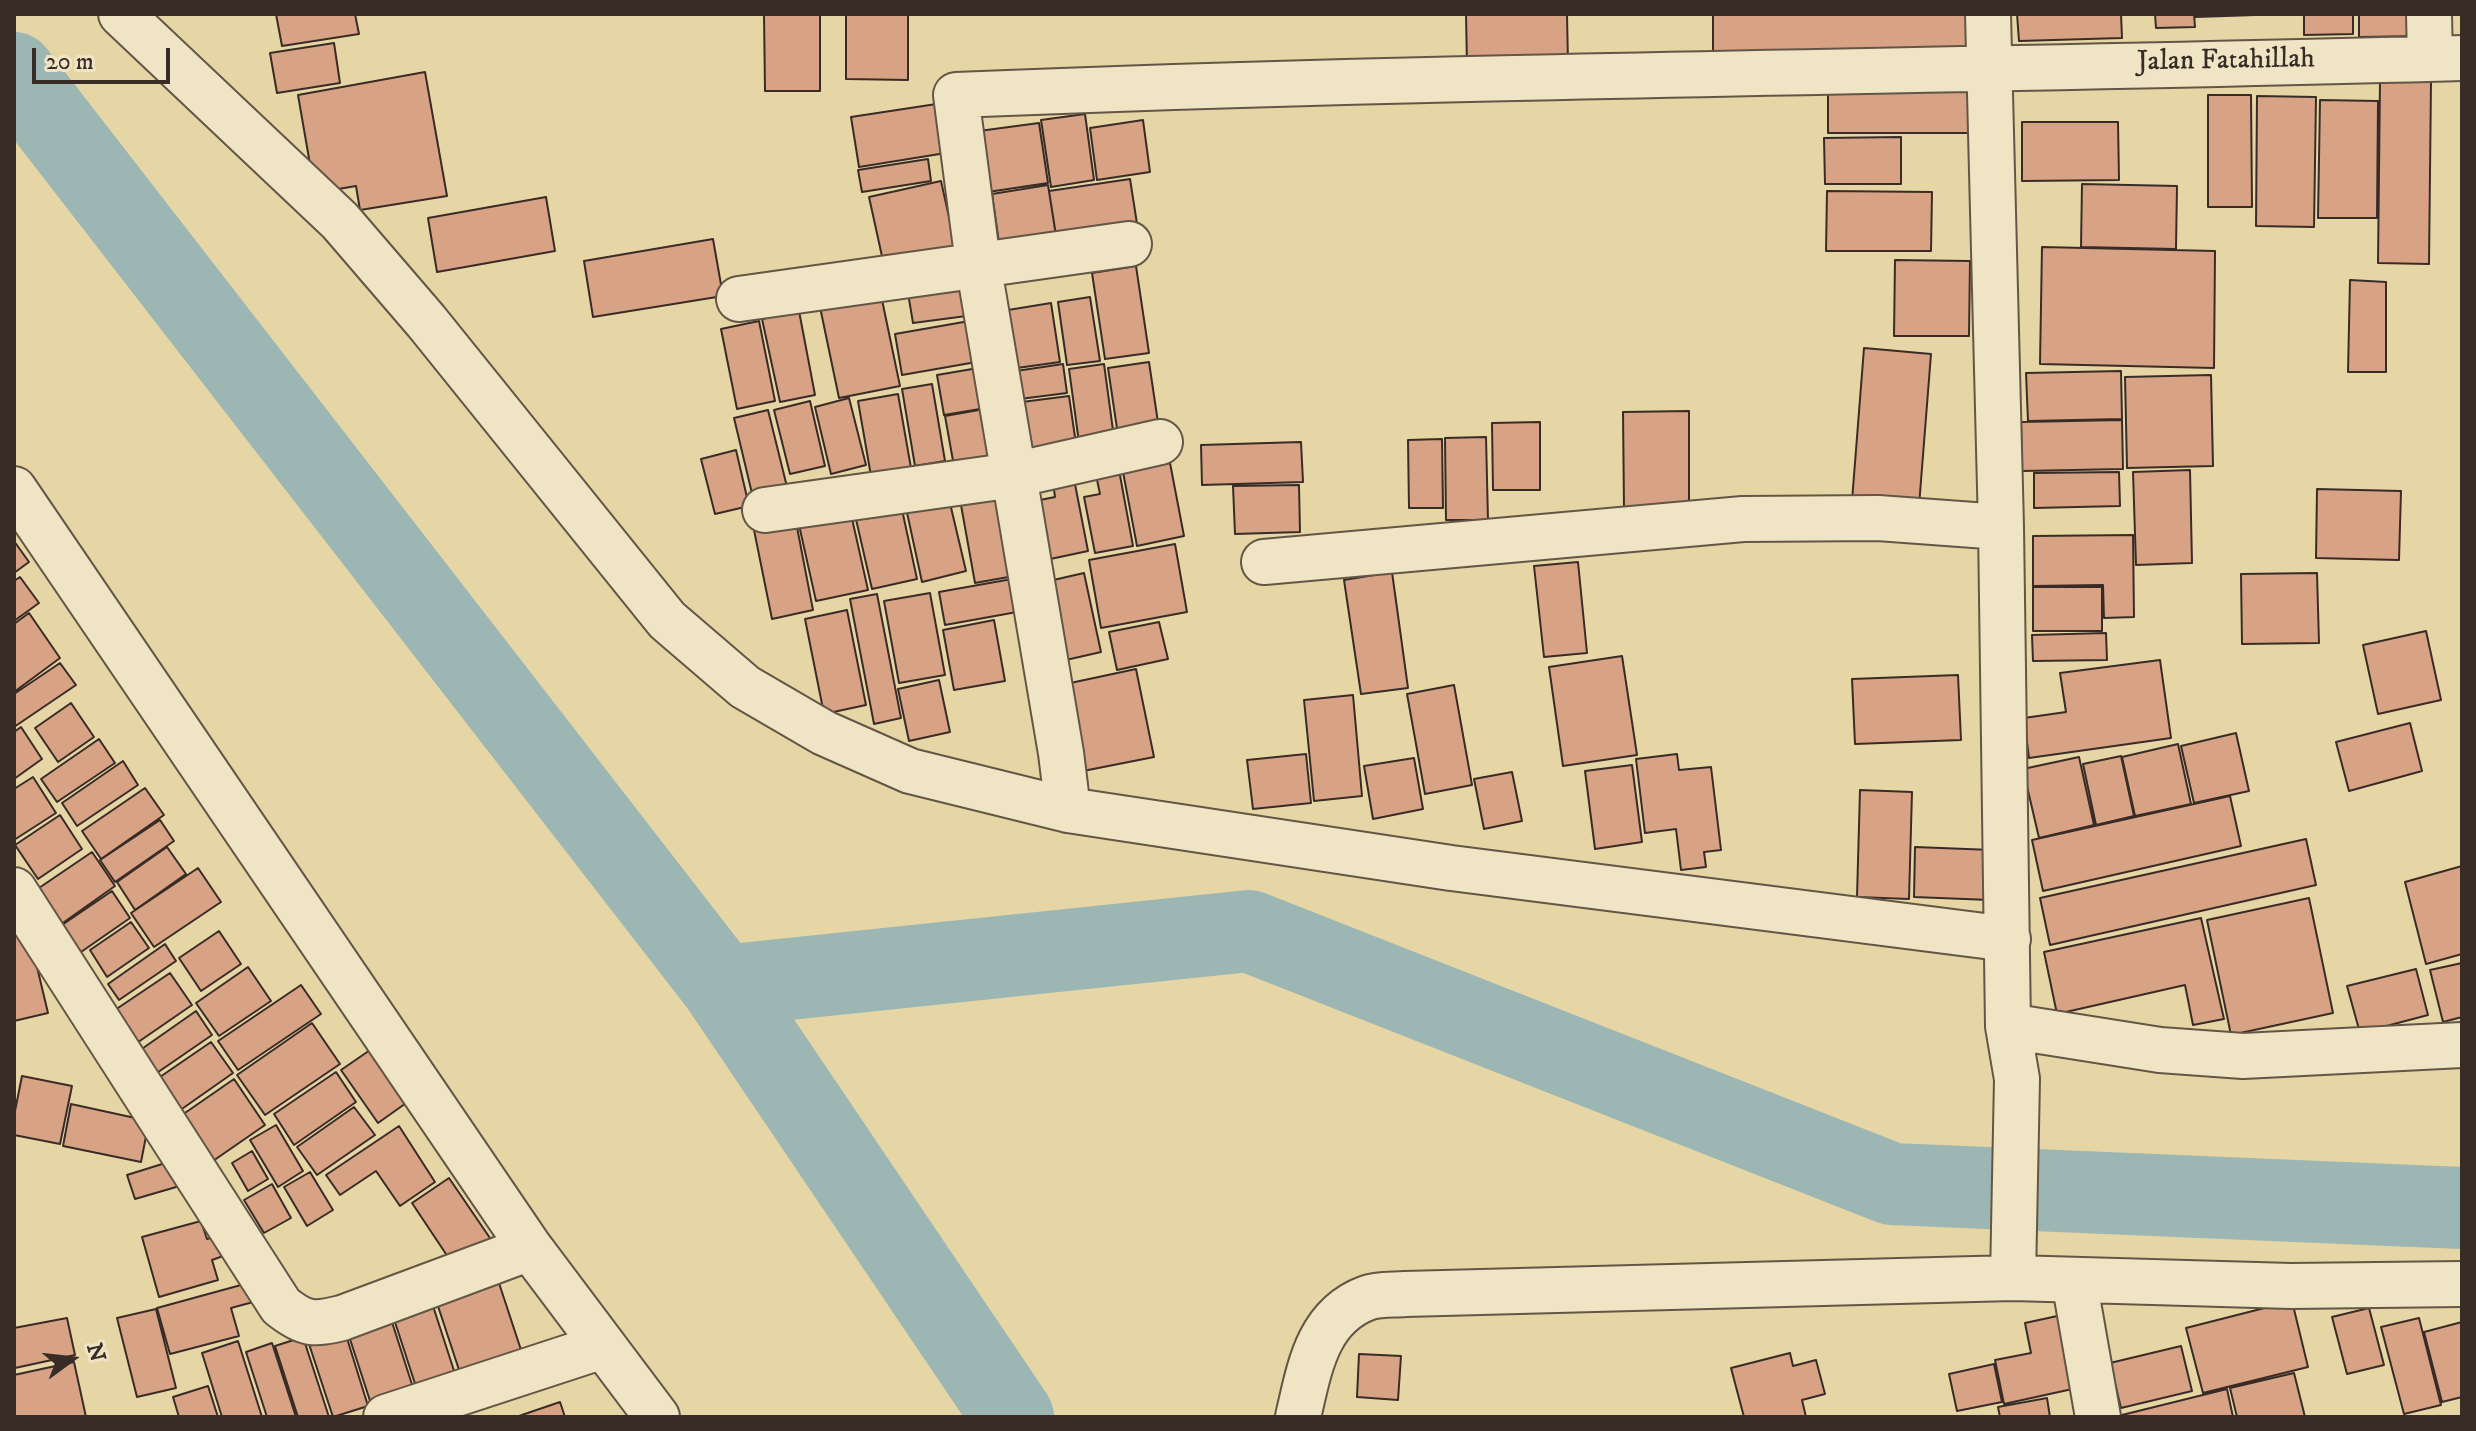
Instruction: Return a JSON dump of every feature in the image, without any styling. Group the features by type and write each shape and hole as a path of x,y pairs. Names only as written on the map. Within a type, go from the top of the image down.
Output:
{"street":[{"path":"121,14 340,221 426,321 667,620 745,687 824,733 910,771 1068,810 1451,868 2008,939"},
{"path":"1988,14 2001,527 2008,1026 2017,1079 2014,1262"},
{"path":"2429,14 2446,58"},
{"name":"Jalan Fatahillah","path":"978,263 956,95 1266,83 2446,58"},
{"path":"739,299 1129,244"},
{"path":"978,263 1068,810"},
{"path":"765,510 1014,475 1160,442"},
{"path":"14,489 530,1248 657,1417"},
{"path":"1264,562 1743,519 1878,518 2001,527"},
{"path":"14,890 281,1306 298,1320 318,1324 342,1318 530,1248"},
{"path":"2008,1026 2160,1050 2243,1056 2462,1045"},
{"path":"1298,1417 1314,1350 1333,1319 1368,1297 2014,1262 2074,1280 2291,1286 2462,1284"},
{"path":"2074,1280 2098,1417"},
{"path":"386,1417 603,1346"}],"building":[{"path":"276,14 355,14 359,34 282,46"},
{"path":"764,14 820,14 820,91 765,91"},
{"path":"846,14 908,14 908,80 846,79"},
{"path":"1466,14 1567,14 1568,64 1467,66"},
{"path":"1713,14 1969,14 1969,58 1713,58"},
{"path":"2017,14 2121,14 2122,38 2019,41"},
{"path":"2155,14 2194,14 2195,27 2156,28"},
{"path":"2195,14 2286,14 2195,17"},
{"path":"2304,14 2353,14 2353,34 2304,35"},
{"path":"2359,14 2423,14 2424,36 2359,37"},
{"path":"334,43 340,83 277,93 270,53"},
{"path":"425,72 447,196 360,210 356,186 315,193 298,95"},
{"path":"2380,80 2431,81 2429,264 2378,263"},
{"path":"1828,81 1972,81 1972,133 1828,133"},
{"path":"2208,95 2251,95 2252,207 2208,207"},
{"path":"2257,96 2316,97 2314,227 2256,226"},
{"path":"2320,100 2378,101 2377,218 2318,218"},
{"path":"943,103 952,152 859,167 851,117"},
{"path":"1085,114 1094,180 1051,187 1041,120"},
{"path":"1143,120 1150,172 1097,180 1090,128"},
{"path":"2022,122 2118,122 2119,180 2022,181"},
{"path":"1039,123 1048,183 988,192 979,131"},
{"path":"1901,137 1901,184 1825,184 1824,138"},
{"path":"928,159 931,181 862,192 858,170"},
{"path":"1130,179 1138,230 1057,242 1049,191"},
{"path":"941,181 957,253 885,270 869,197"},
{"path":"2082,184 2177,186 2176,249 2081,247"},
{"path":"1048,185 1057,242 1000,250 992,194"},
{"path":"1827,191 1932,192 1931,251 1826,251"},
{"path":"546,197 555,251 437,272 428,218"},
{"path":"713,239 723,296 593,317 584,261"},
{"path":"2042,247 2215,251 2214,368 2040,364"},
{"path":"1895,260 1970,261 1969,336 1894,336"},
{"path":"1136,266 1149,353 1105,359 1092,273"},
{"path":"2350,280 2386,282 2386,372 2348,372"},
{"path":"970,285 974,315 913,323 908,293"},
{"path":"881,295 900,386 839,398 820,307"},
{"path":"1090,297 1100,361 1067,365 1058,302"},
{"path":"1051,303 1060,362 1017,368 1008,310"},
{"path":"799,311 815,395 780,402 762,319"},
{"path":"975,320 982,361 902,375 895,334"},
{"path":"759,321 775,401 737,409 721,329"},
{"path":"1864,348 1931,354 1919,506 1852,501"},
{"path":"1149,362 1160,436 1119,442 1108,368"},
{"path":"1063,364 1067,393 1020,399 1016,371"},
{"path":"1104,364 1115,445 1080,450 1069,369"},
{"path":"984,367 992,407 944,415 937,375"},
{"path":"2121,371 2122,419 2028,421 2026,373"},
{"path":"2211,375 2213,466 2127,468 2125,377"},
{"path":"932,384 945,461 915,466 902,389"},
{"path":"898,394 911,468 871,476 858,401"},
{"path":"1069,396 1076,444 1028,450 1022,402"},
{"path":"849,398 866,465 831,474 815,407"},
{"path":"810,401 825,466 790,474 774,410"},
{"path":"990,408 999,464 955,472 945,416"},
{"path":"768,410 790,499 755,506 734,418"},
{"path":"1689,411 1689,508 1624,509 1623,412"},
{"path":"2122,420 2123,469 2022,471 2021,422"},
{"path":"1540,422 1540,490 1493,490 1492,423"},
{"path":"1486,437 1488,520 1446,520 1445,438"},
{"path":"1442,439 1443,508 1409,508 1408,440"},
{"path":"1301,442 1303,482 1202,485 1201,445"},
{"path":"736,450 749,506 715,514 701,459"},
{"path":"1170,463 1184,536 1137,546 1123,472"},
{"path":"1119,470 1133,546 1095,553 1084,497 1100,494 1096,475"},
{"path":"2190,470 2192,563 2136,565 2133,472"},
{"path":"2119,472 2120,506 2034,508 2034,473"},
{"path":"1074,479 1088,551 1041,561 1030,502 1055,497 1053,483"},
{"path":"1299,485 1300,532 1235,534 1233,486"},
{"path":"2317,489 2401,491 2399,560 2316,558"},
{"path":"1000,498 1014,576 975,583 961,505"},
{"path":"949,499 966,571 922,582 906,508"},
{"path":"901,505 917,579 872,589 855,515"},
{"path":"851,514 868,590 816,601 799,525"},
{"path":"796,522 813,610 772,619 754,530"},
{"path":"2133,535 2134,617 2104,618 2103,585 2033,586 2033,536"},
{"path":"14,541 29,562 14,573"},
{"path":"1175,544 1187,612 1101,628 1089,560"},
{"path":"1578,562 1587,653 1544,657 1534,566"},
{"path":"1392,572 1408,688 1361,694 1344,580"},
{"path":"1084,573 1101,652 1066,660 1049,581"},
{"path":"2317,573 2319,643 2242,644 2241,574"},
{"path":"20,577 39,603 14,621 14,581"},
{"path":"1012,579 1017,612 945,625 939,592"},
{"path":"2033,587 2102,587 2102,631 2033,631"},
{"path":"930,593 945,675 899,683 884,601"},
{"path":"877,594 901,718 874,724 850,599"},
{"path":"847,610 866,705 824,714 805,619"},
{"path":"29,613 60,658 14,692 14,624"},
{"path":"994,620 1005,681 954,690 943,630"},
{"path":"1159,622 1168,659 1117,670 1109,632"},
{"path":"2426,631 2441,700 2378,714 2363,645"},
{"path":"2106,633 2107,660 2033,661 2032,635"},
{"path":"1622,656 1637,755 1563,766 1549,667"},
{"path":"2160,660 2171,738 2029,758 2024,718 2066,712 2060,673"},
{"path":"60,663 76,685 14,727 14,694"},
{"path":"1136,669 1154,757 1078,772 1061,685"},
{"path":"1958,675 1961,740 1855,744 1852,679"},
{"path":"939,680 950,732 909,741 898,689"},
{"path":"1454,685 1472,785 1425,794 1407,694"},
{"path":"1353,695 1362,796 1314,801 1304,700"},
{"path":"71,703 94,737 58,762 35,728"},
{"path":"2410,723 2422,771 2349,791 2336,742"},
{"path":"21,727 42,759 14,779 14,732"},
{"path":"2236,733 2249,791 2194,803 2181,746"},
{"path":"99,739 115,763 57,802 41,779"},
{"path":"2178,744 2191,804 2135,816 2122,757"},
{"path":"1306,754 1311,803 1253,809 1247,760"},
{"path":"1677,754 1679,770 1711,767 1721,850 1704,852 1706,867 1681,870 1676,829 1645,833 1636,759"},
{"path":"2121,756 2134,816 2096,825 2083,764"},
{"path":"2079,757 2094,825 2039,838 2023,769"},
{"path":"1414,758 1423,809 1373,819 1364,766"},
{"path":"123,761 138,785 77,826 62,803"},
{"path":"1632,765 1642,842 1595,849 1585,771"},
{"path":"1512,772 1522,821 1484,829 1474,779"},
{"path":"33,777 56,813 14,840 14,789"},
{"path":"145,788 164,815 101,859 82,831"},
{"path":"1860,790 1912,792 1909,899 1857,897"},
{"path":"2230,796 2241,846 2043,891 2032,840"},
{"path":"60,815 82,849 38,879 15,845"},
{"path":"160,820 174,841 115,882 100,860"},
{"path":"2306,839 2316,885 2050,945 2040,898"},
{"path":"167,847 186,874 135,910 117,882"},
{"path":"1915,847 1992,850 1990,900 1914,897"},
{"path":"92,852 115,886 60,925 36,890"},
{"path":"2462,866 2462,954 2426,964 2405,882"},
{"path":"198,868 221,902 154,947 131,913"},
{"path":"112,891 130,918 81,952 62,925"},
{"path":"2309,898 2333,1013 2231,1035 2207,920"},
{"path":"2201,918 2224,1019 2193,1025 2185,985 2057,1014 2044,952"},
{"path":"131,922 149,948 107,977 90,950"},
{"path":"27,925 48,1013 14,1021 14,928"},
{"path":"219,931 241,964 201,991 179,958"},
{"path":"165,944 176,961 119,1000 108,984"},
{"path":"2462,963 2462,1017 2443,1022 2430,970"},
{"path":"248,967 271,1001 219,1036 196,1003"},
{"path":"2416,969 2428,1015 2360,1033 2347,986"},
{"path":"170,973 192,1005 131,1047 109,1014"},
{"path":"301,985 321,1014 238,1070 218,1041"},
{"path":"196,1011 212,1035 151,1077 136,1053"},
{"path":"312,1023 340,1064 265,1115 237,1075"},
{"path":"211,1042 233,1073 179,1111 157,1079"},
{"path":"373,1048 409,1101 378,1123 341,1070"},
{"path":"336,1072 356,1102 294,1145 274,1114"},
{"path":"22,1076 72,1086 60,1144 14,1135 14,1116"},
{"path":"234,1079 265,1125 213,1161 182,1115"},
{"path":"71,1104 149,1121 141,1162 63,1146"},
{"path":"354,1107 375,1135 317,1175 297,1147"},
{"path":"276,1125 303,1171 278,1187 250,1140"},
{"path":"399,1126 435,1182 400,1206 376,1171 340,1195 326,1175"},
{"path":"252,1151 268,1179 248,1191 232,1163"},
{"path":"175,1160 183,1185 135,1199 127,1175"},
{"path":"310,1172 333,1210 307,1226 284,1187"},
{"path":"449,1178 492,1241 454,1266 412,1203"},
{"path":"272,1184 291,1218 264,1233 244,1200"},
{"path":"201,1221 207,1239 220,1235 226,1255 212,1260 218,1280 159,1297 142,1237"},
{"path":"497,1277 524,1359 462,1379 435,1297"},
{"path":"252,1282 257,1301 231,1308 239,1336 170,1354 157,1308"},
{"path":"2292,1301 2308,1367 2203,1393 2186,1328"},
{"path":"433,1306 458,1383 419,1396 394,1319"},
{"path":"2369,1308 2384,1365 2347,1374 2332,1317"},
{"path":"156,1309 176,1388 137,1397 117,1318"},
{"path":"2062,1315 2077,1388 2004,1404 1995,1360 2031,1353 2025,1323"},
{"path":"67,1318 75,1355 15,1368 14,1328"},
{"path":"2419,1318 2441,1405 2404,1414 2381,1327"},
{"path":"391,1319 416,1397 373,1410 348,1333"},
{"path":"2462,1322 2462,1397 2442,1402 2424,1332"},
{"path":"345,1332 368,1406 333,1417 309,1344"},
{"path":"303,1337 329,1417 298,1417 275,1346"},
{"path":"238,1341 262,1417 222,1417 202,1353"},
{"path":"272,1343 296,1417 267,1417 246,1352"},
{"path":"2181,1346 2192,1391 2121,1408 2110,1363"},
{"path":"1790,1353 1793,1366 1816,1360 1825,1394 1802,1400 1806,1417 1744,1417 1731,1368"},
{"path":"1359,1354 1401,1356 1398,1400 1357,1397"},
{"path":"74,1362 86,1417 14,1417 14,1375"},
{"path":"1994,1364 2002,1402 1957,1411 1949,1374"},
{"path":"2294,1373 2305,1417 2237,1417 2230,1388"},
{"path":"208,1386 218,1417 179,1417 173,1397"},
{"path":"2227,1389 2233,1417 2122,1415"},
{"path":"2047,1398 2050,1417 2000,1417 1998,1407"},
{"path":"560,1402 565,1417 516,1417"}],"waterway":[{"path":"14,73 722,986 1013,1417"},
{"path":"722,986 1249,931 1892,1184 2462,1208"}]}
